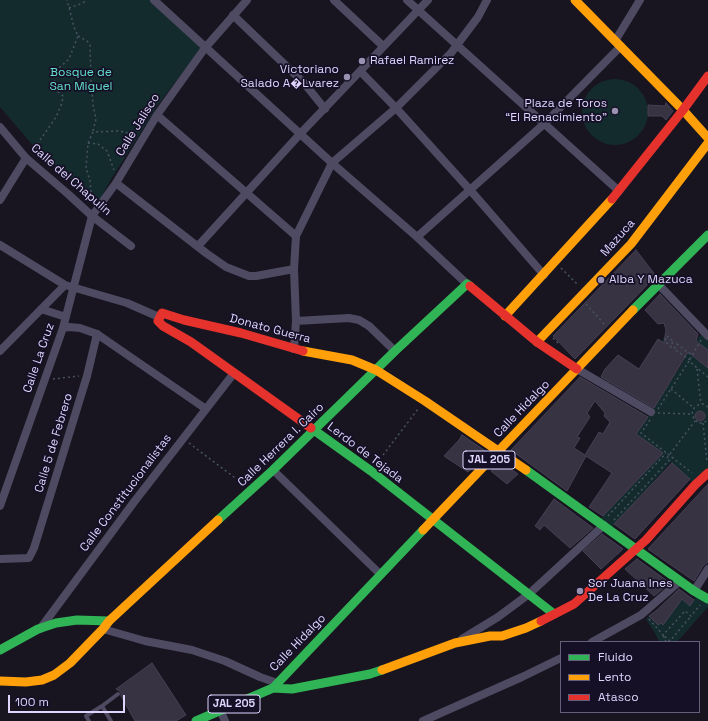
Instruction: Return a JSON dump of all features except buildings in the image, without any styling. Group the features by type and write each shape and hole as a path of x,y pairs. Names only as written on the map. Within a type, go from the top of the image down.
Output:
{"main road":[{"path":"575,0 683,110 708,138"},
{"path":"505,316 619,191 708,76"},
{"name":"Mazuca","path":"538,342 632,244 708,143"},
{"name":"Calle Hidalgo","path":"275,685 498,450 708,235"},
{"path":"467,284 538,342 576,369"},
{"name":"Calle Herrera I. Cairo","path":"0,682 26,682 42,680 54,675 77,657 103,630 109,621 273,470 395,351 467,284"},
{"name":"Donato Guerra","path":"159,317 162,313 184,320 242,333 294,349 352,360 376,370 498,450 604,525 636,550 694,591 708,599"},
{"name":"Lerdo de Tejada","path":"159,317 158,320 163,326 191,342 371,471 554,614"},
{"name":"JAL 205","path":"196,721 275,685 292,689 370,674 455,643 490,636 502,636 526,628 574,604 636,550 708,473"},
{"path":"0,650 40,629 56,623 77,620 109,621"}],"street":[{"path":"154,0 332,164 417,237 467,284"},
{"path":"205,48 247,0"},
{"path":"334,0 383,46"},
{"path":"407,0 619,191"},
{"path":"198,246 300,134 428,0"},
{"path":"294,349 296,321 294,269 296,236 332,164 396,108 457,45 478,17 487,0"},
{"path":"417,237 544,124 618,44 640,0"},
{"path":"233,15 304,83 324,109"},
{"name":"Calle Jalisco","path":"92,216 117,180 157,115 205,48"},
{"path":"360,71 396,108 470,190 544,275"},
{"path":"157,115 296,236"},
{"name":"Calle del Chapulín","path":"0,128 26,158 92,216 131,246"},
{"path":"0,200 26,158"},
{"path":"117,180 198,246 226,266 249,276 294,269"},
{"name":"Calle La Cruz","path":"0,506 66,317 92,216"},
{"path":"0,245 65,285 127,303 159,317"},
{"name":"Calle La Cruz","path":"0,351 65,285"},
{"path":"659,285 706,336"},
{"path":"41,309 66,317"},
{"path":"296,321 349,318 359,320 369,326 395,351"},
{"path":"62,328 80,328 98,334 206,409"},
{"name":"Calle 5 de Febrero","path":"0,559 29,558 34,548 87,376 98,334"},
{"path":"576,369 653,412"},
{"name":"Calle Constitucionalistas","path":"40,629 55,606 234,373"},
{"path":"273,470 380,574"},
{"path":"455,643 498,617 529,594 604,525"},
{"path":"694,591 708,569"},
{"path":"594,641 641,615 680,581"},
{"path":"103,630 145,641 192,650 225,661 275,685"},
{"path":"423,721 560,658"},
{"path":"220,710 225,721"}],"lane":[{"path":"89,721 86,716 118,694"},
{"path":"102,706 112,721"}],"path":[{"path":"67,0 78,36 87,41 90,45 93,105 96,119 93,132 88,143 86,168 90,181 93,204 92,216"},
{"path":"69,8 83,3 86,0"},
{"path":"26,158 36,149 38,143 56,117 62,103 63,96 52,87 60,67 69,58 78,36"},
{"path":"93,132 126,132 136,140"},
{"path":"88,143 98,144 107,151 117,180"},
{"path":"555,262 612,332"},
{"path":"667,336 674,342 671,345 672,347 664,341 667,336"},
{"path":"696,477 641,433 653,412 671,389 706,336"},
{"path":"692,356 677,344 674,349 690,360 697,369 708,377"},
{"path":"697,369 701,404"},
{"path":"44,379 87,376"},
{"path":"671,389 694,408"},
{"path":"371,471 425,401"},
{"path":"695,421 692,414 694,408 701,404 708,406"},
{"path":"653,412 692,414"},
{"path":"695,421 704,423 708,420"},
{"path":"667,458 695,421"},
{"path":"704,423 707,464 708,463"},
{"path":"183,438 251,490"},
{"path":"604,525 666,453"},
{"path":"604,525 648,483 672,457"},
{"path":"644,479 648,483"},
{"path":"648,617 670,641 700,605"},
{"path":"663,635 685,611 691,616"},
{"path":"663,635 666,641"}],"green space":[{"name":"Bosque de San Miguel","path":"0,0 150,0 201,48 158,105 110,181 98,203 36,149 0,107"},
{"name":"Plaza de Toros “El Renacimiento”","path":"615,79 628,82 638,89 645,99 648,112 645,125 638,135 628,142 615,145 602,142 592,135 585,125 582,112 585,99 592,89 602,82"},
{"path":"703,331 708,336 708,472 695,485 671,462 610,530 598,521 663,453 636,434 649,415 579,366 653,409 685,359 662,342 666,332 689,352"},
{"path":"697,595 708,601 708,607 678,641 659,641 646,619 649,616 657,625 661,623 663,625 682,599 690,606"}],"traffic: fast":[{"path":"633,310 708,235"},
{"path":"218,520 273,470 395,351 467,284 470,286"},
{"path":"311,428 371,471 554,614"},
{"path":"526,470 694,591 708,599"},
{"path":"273,688 423,530"},
{"path":"0,650 38,629 56,623 77,620 109,621"},
{"path":"196,721 273,688 292,689 370,674 382,670"}],"traffic: slow":[{"path":"575,0 683,110 708,138"},
{"path":"537,342 631,244 708,143"},
{"path":"505,316 612,199"},
{"path":"423,530 633,310"},
{"path":"303,351 352,360 376,370 425,401 526,470"},
{"path":"0,681 26,682 42,680 54,675 70,663 109,621 218,520"},
{"path":"382,670 455,643 490,636 502,636 541,621"}],"traffic: jam":[{"path":"612,199 683,110 708,76"},
{"path":"470,286 537,342 577,369"},
{"path":"303,351 241,333 184,320 162,313 158,321 163,326 191,342 311,428"},
{"path":"541,621 574,604 646,540 695,485 708,473"}],"place":[{"name":"Rafael Ramirez","path":"362,61"},
{"name":"Victoriano Salado A�Lvarez","path":"347,77"},
{"name":"Plaza de Toros “El Renacimiento”","path":"615,111"},
{"name":"Alba Y Mazuca","path":"601,280"},
{"name":"Sor Juana Ines De La Cruz","path":"580,591"}]}
